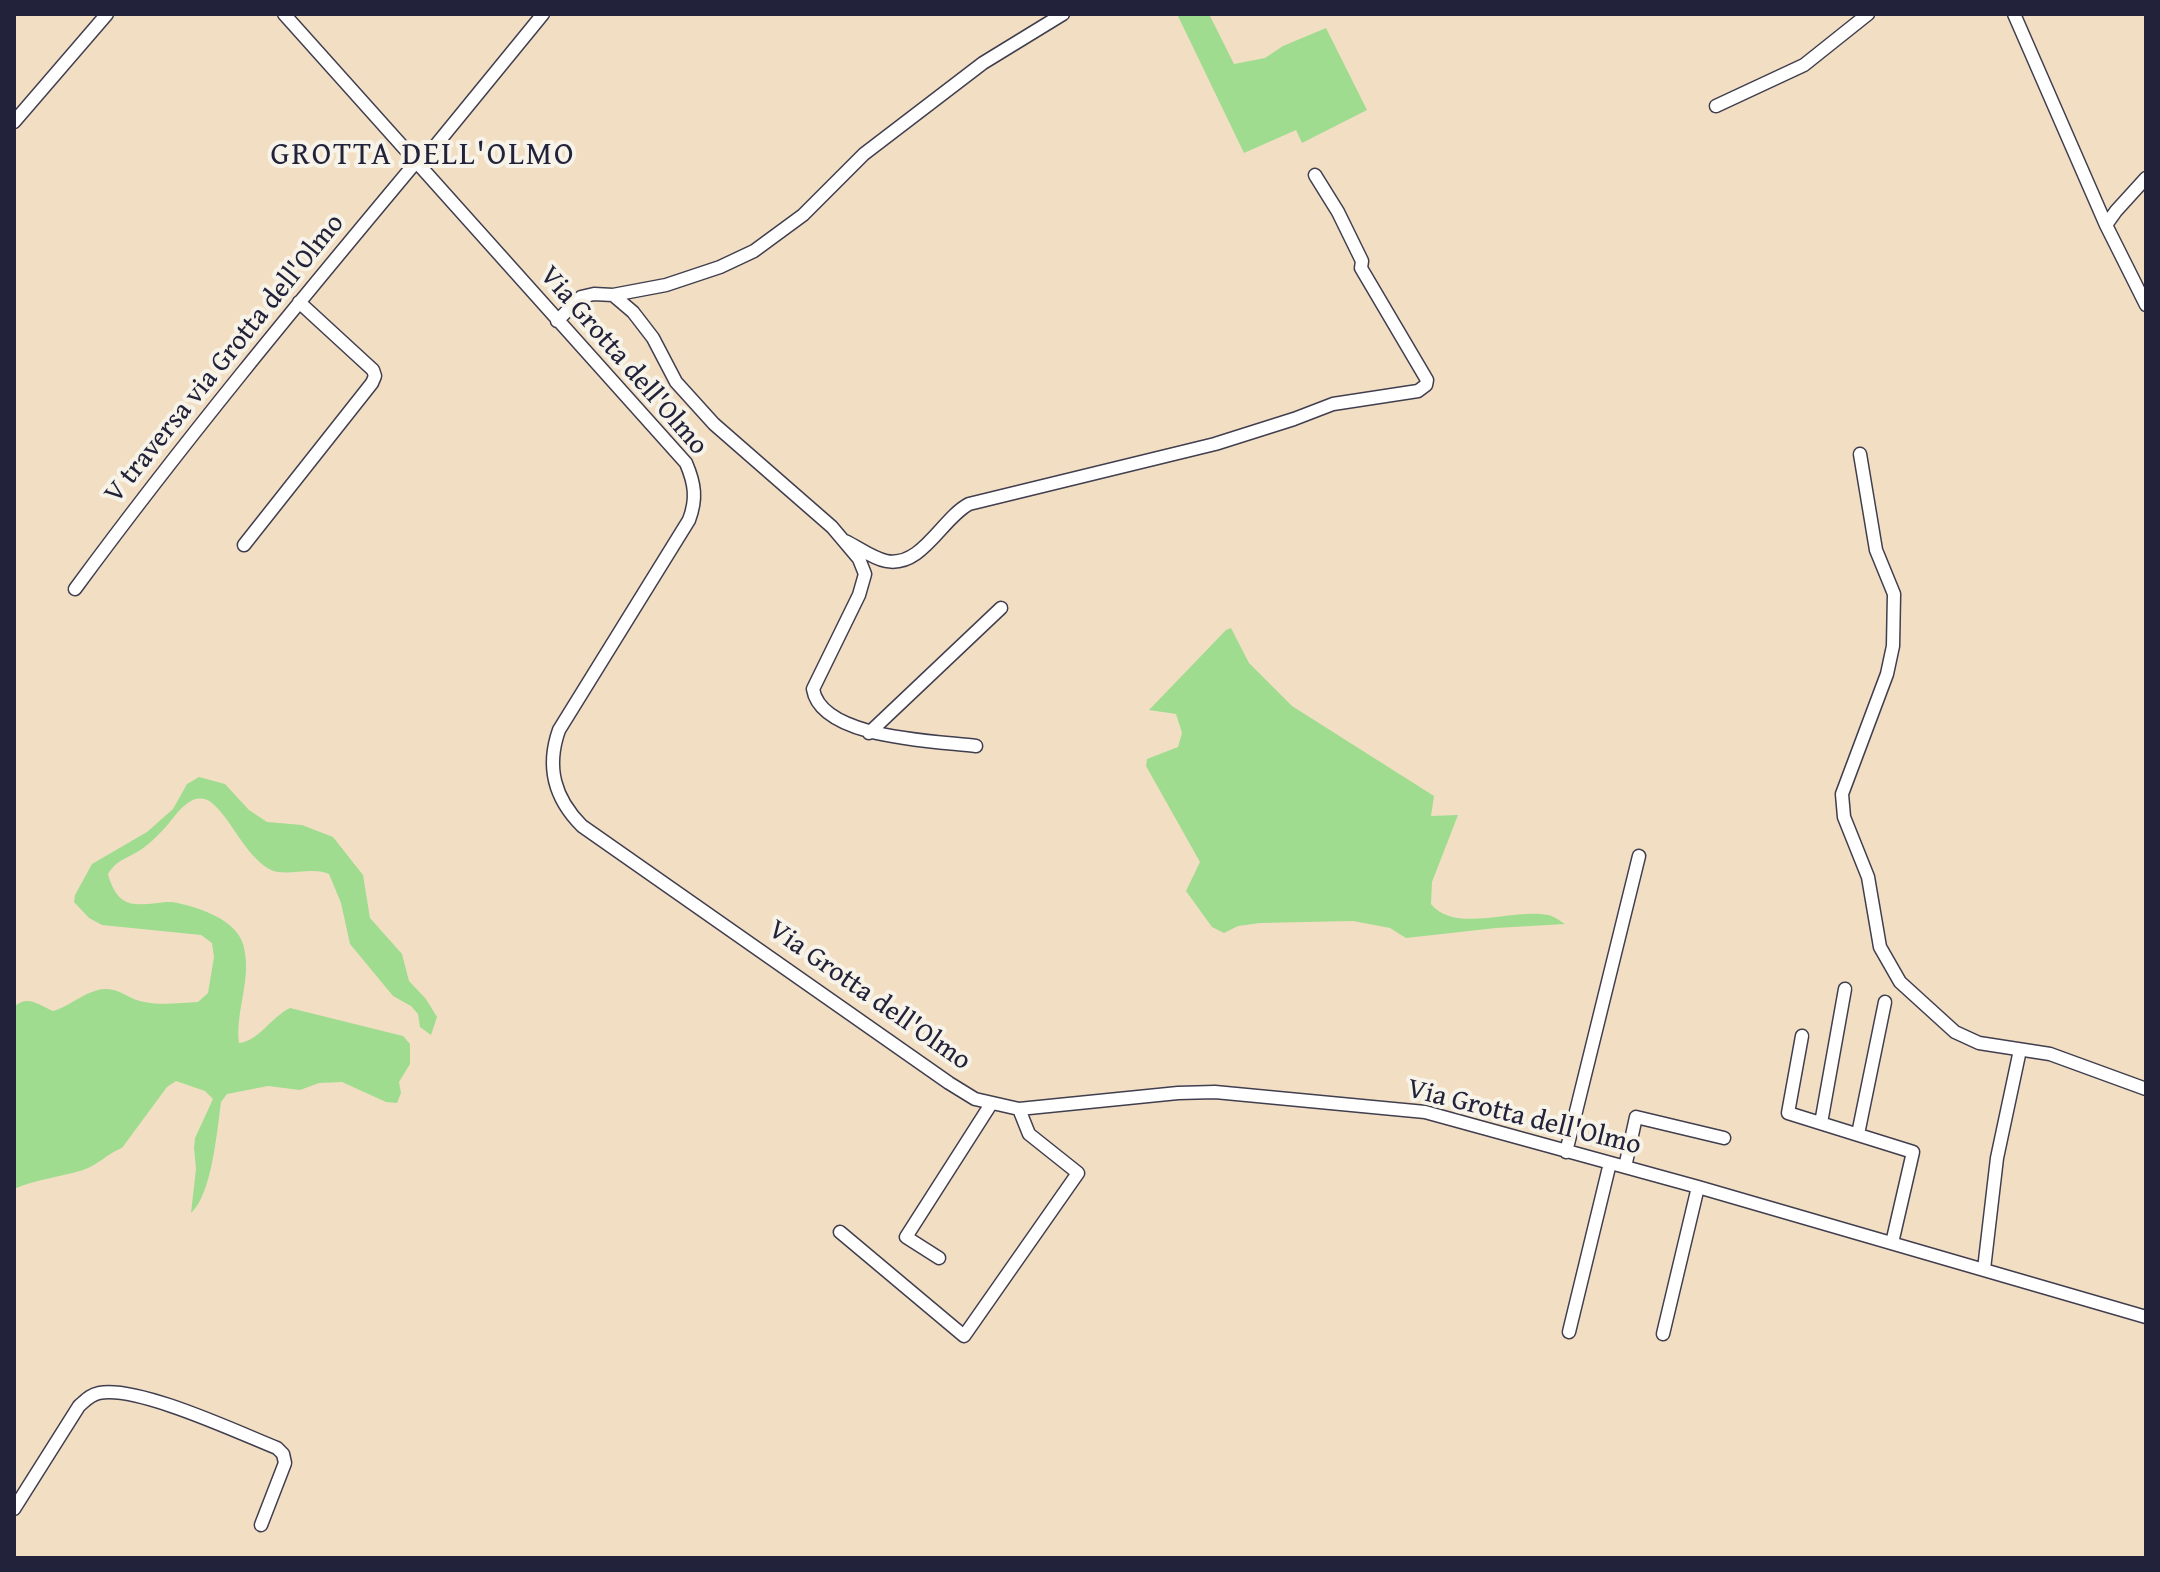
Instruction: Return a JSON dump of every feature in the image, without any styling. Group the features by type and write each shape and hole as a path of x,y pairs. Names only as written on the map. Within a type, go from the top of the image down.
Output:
{"street":[{"path":"14,122 107,14"},
{"name":"Via Grotta dell'Olmo","path":"284,14 686,463 692,476 696,502 689,520 559,730 552,756 552,771 566,810 582,826 949,1083 975,1099 1019,1109 1215,1092 1425,1112 1698,1187 2146,1317"},
{"name":"V traversa via Grotta dell'Olmo","path":"75,589 299,302 416,162 436,145 543,14"},
{"name":"Via Grotta dell'Olmo","path":"613,295 666,285 720,267 754,251 803,215 864,154 958,81 1063,14"},
{"path":"1716,106 1804,65 1868,14"},
{"path":"2014,14 2106,225 2146,305"},
{"path":"845,541 882,560 901,560 926,545 959,509 969,504 1215,444 1333,404 1418,391 1426,385 1427,380 1361,268 1362,261 1338,212 1315,175"},
{"path":"2106,225 2146,178"},
{"path":"557,321 581,297 613,295"},
{"name":"Via Grotta dell'Olmo","path":"613,295 633,312 653,338 676,382 714,424 845,541"},
{"path":"244,545 375,376 373,370 299,302"},
{"path":"1860,454 1876,550 1894,594 1893,646 1881,689 1842,794 1844,817 1868,877 1880,947 1900,982 1955,1032 1979,1043 2050,1054 2146,1089"},
{"path":"845,541 859,559 865,574 850,614 813,689 814,695 823,708 834,716 869,733 976,746"},
{"path":"869,733 1001,608"},
{"path":"1566,1152 1639,856"},
{"path":"1821,1123 1845,989"},
{"path":"1858,1134 1885,1002"},
{"path":"1802,1036 1788,1113 1913,1152 1892,1243"},
{"path":"1984,1269 1997,1158 2020,1050"},
{"path":"939,1258 906,1237 991,1104"},
{"path":"840,1232 964,1336 1078,1173 1029,1134 1019,1109"},
{"path":"1625,1167 1636,1117 1724,1138"},
{"path":"1569,1332 1610,1163"},
{"path":"1663,1334 1698,1187"},
{"path":"14,1509 79,1406 89,1396 114,1392 146,1397 277,1448 283,1454 285,1463 261,1525"}],"green space":[{"path":"1177,14 1209,14 1234,64 1265,58 1283,46 1326,28 1367,110 1302,143 1296,130 1244,153"},
{"path":"1231,628 1249,663 1292,706 1434,796 1431,816 1458,815 1432,882 1431,904 1441,913 1469,919 1534,914 1550,916 1565,924 1406,938 1390,928 1353,921 1260,923 1238,926 1224,933 1212,927 1186,891 1200,862 1146,766 1147,759 1178,747 1182,733 1176,714 1149,710"},
{"path":"199,777 225,784 249,810 267,822 302,825 333,837 363,875 370,918 402,954 409,981 437,1017 431,1035 420,1027 418,1014 411,1006 393,996 350,944 341,903 329,874 269,869 252,855 213,804 205,799 194,800 186,804 147,845 112,869 108,874 115,892 128,903 172,902 203,910 224,921 239,935 246,957 246,969 239,1043 253,1038 290,1008 403,1036 410,1044 410,1064 399,1082 401,1093 397,1103 386,1102 342,1082 319,1083 300,1090 268,1086 227,1094 221,1102 209,1177 191,1213 196,1169 195,1138 213,1099 205,1091 176,1081 167,1087 122,1148 88,1168 14,1189 14,1007 28,1001 53,1011 91,992 105,989 147,1003 162,1004 198,1002 208,993 214,957 212,943 201,935 102,925 89,918 74,902 92,864 147,832 173,809 187,784"}],"district":[{"name":"GROTTA DELL'OLMO","path":"423,156"}]}
